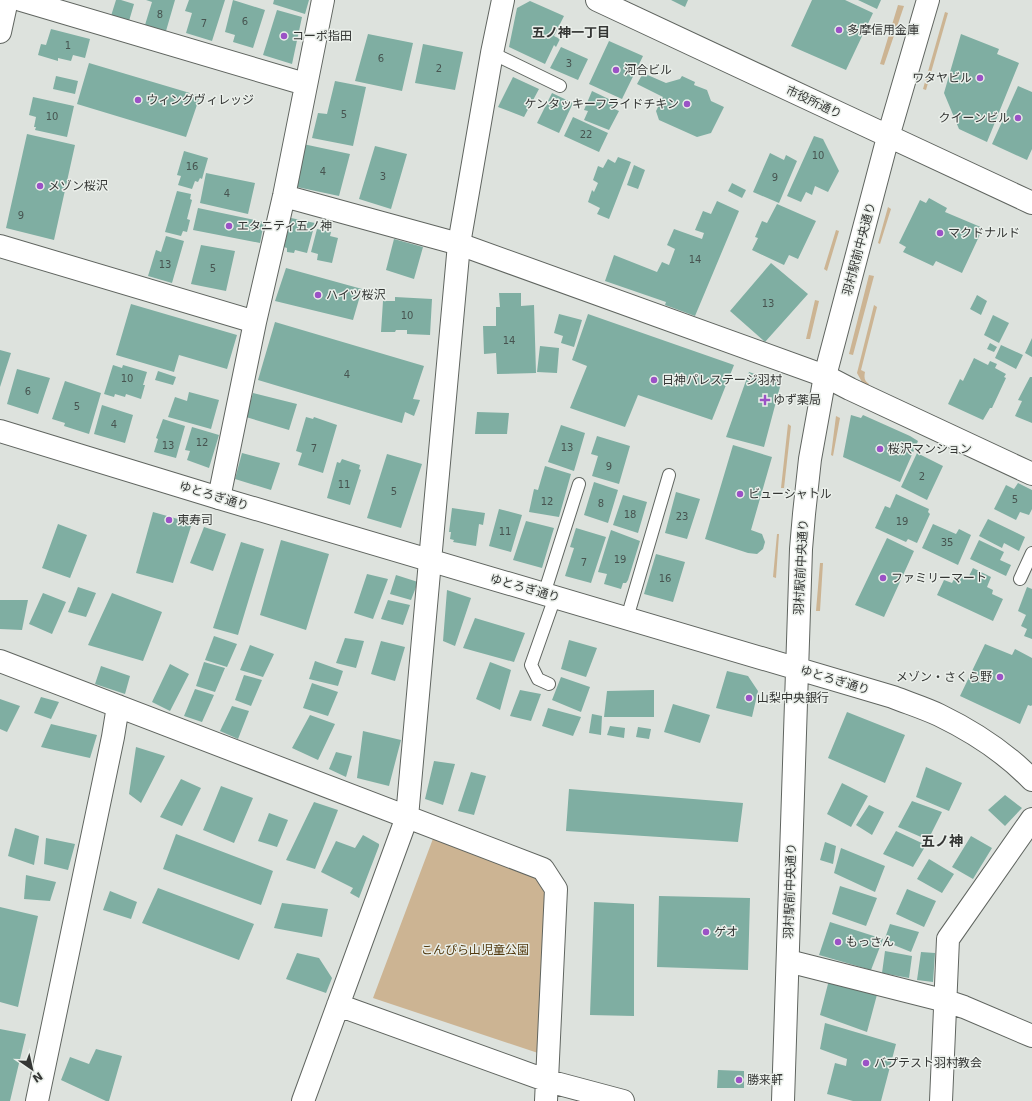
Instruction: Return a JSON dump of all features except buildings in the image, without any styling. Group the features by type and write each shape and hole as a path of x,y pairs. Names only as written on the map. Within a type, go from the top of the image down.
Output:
{"street":[{"path":"0,32 7,0"},
{"path":"21,0 305,84"},
{"path":"219,498 255,322 284,196 322,0"},
{"path":"303,1101 406,817 459,244 492,53 503,0"},
{"name":"市役所通り","path":"598,0 888,137 1032,203"},
{"name":"羽村駅前中央通り","path":"783,1101 796,668 801,550 810,459 825,376 888,137 928,0"},
{"path":"284,196 459,244 825,376 1032,474"},
{"path":"0,246 255,322"},
{"name":"ゆとろぎ通り","path":"0,431 430,561 893,697 939,715 976,736 1007,758 1032,780"},
{"path":"0,661 543,869 556,889 547,1091"},
{"path":"37,1101 118,706"},
{"path":"941,1101 948,939 1032,819"},
{"path":"788,961 946,1001 964,1007 1032,1036"},
{"path":"338,1005 547,1091 623,1101"}],"lane":[{"path":"492,53 560,86"},
{"path":"627,618 669,475"},
{"path":"549,684 538,679 531,665 579,484"},
{"path":"1020,579 1032,553"}],"green space":[{"path":"898,5 904,6 884,65 880,64"},
{"path":"945,12 948,13 926,90 923,89"},
{"path":"888,207 891,209 880,244 878,243"},
{"path":"836,230 839,231 827,271 824,269"},
{"path":"869,275 874,276 853,355 849,354"},
{"path":"815,300 819,301 810,339 806,339"},
{"path":"874,305 877,307 861,370 865,372 864,376 866,382 869,384 868,386 863,384 857,373"},
{"path":"836,416 840,418 833,456 831,455"},
{"path":"788,424 791,426 784,488 781,488"},
{"path":"777,534 779,534 776,578 773,577"},
{"path":"820,563 823,563 820,611 816,611"},
{"name":"こんぴら山児童公園","path":"434,836 529,866 557,890 544,1055 373,998"}],"place":[{"name":"多摩信用金庫","path":"839,30"},
{"name":"コーポ指田","path":"284,36"},
{"name":"河合ビル","path":"616,70"},
{"name":"ワタヤビル","path":"980,78"},
{"name":"ウィングヴィレッジ","path":"138,100"},
{"name":"ケンタッキーフライドチキン","path":"687,104"},
{"name":"クイーンビル","path":"1018,118"},
{"name":"メゾン桜沢","path":"40,186"},
{"name":"エタニティ五ノ神","path":"229,226"},
{"name":"マクドナルド","path":"940,233"},
{"name":"ハイツ桜沢","path":"318,295"},
{"name":"日神パレステージ羽村","path":"654,380"},
{"name":"ゆず薬局","path":"765,400"},
{"name":"桜沢マンション","path":"880,449"},
{"name":"ビューシャトル","path":"740,494"},
{"name":"東寿司","path":"169,520"},
{"name":"ファミリーマート","path":"883,578"},
{"name":"メゾン・さくら野","path":"1000,677"},
{"name":"山梨中央銀行","path":"749,698"},
{"name":"ゲオ","path":"706,932"},
{"name":"もっさん","path":"838,942"},
{"name":"バプテスト羽村教会","path":"866,1063"},
{"name":"勝来軒","path":"739,1080"}],"district":[{"name":"五ノ神一丁目","path":"571,32"},
{"name":"五ノ神","path":"942,841"}]}
